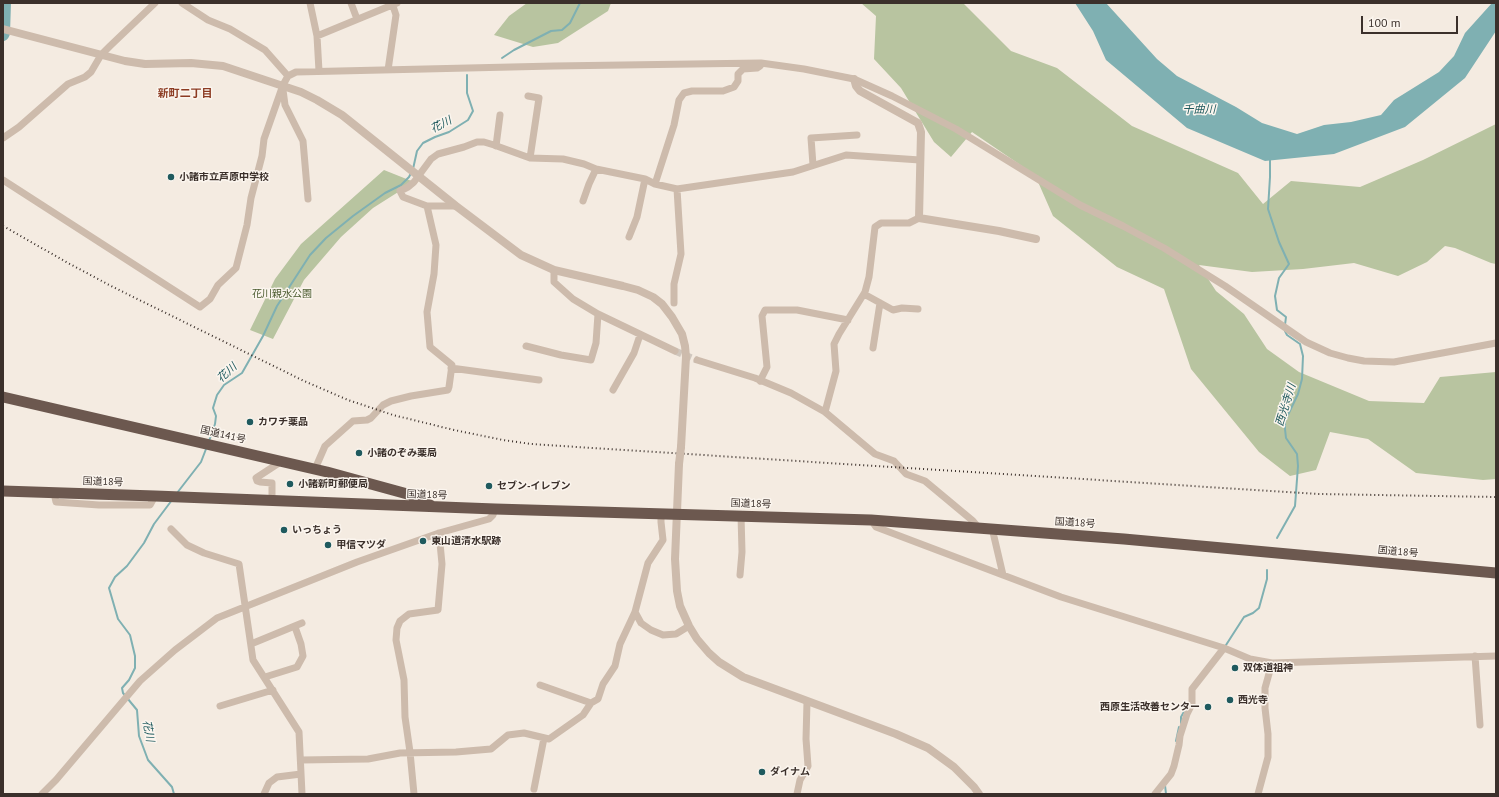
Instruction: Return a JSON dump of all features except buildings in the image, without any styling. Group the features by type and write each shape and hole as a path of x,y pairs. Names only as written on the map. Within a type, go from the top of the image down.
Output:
{"highway":[{"name":"国道141号","path":"3,397 315,469 418,497 434,507"},
{"name":"国道18号","path":"3,491 394,506 677,513 871,520 1124,539 1496,573"},
{"path":"394,506 398,500 398,491"}],"street":[{"path":"3,138 68,84 85,77 101,55 155,3"},
{"path":"182,3 208,20 230,29 265,50 288,76"},
{"path":"310,3 317,36 320,71"},
{"path":"351,3 357,19"},
{"path":"317,36 394,4 396,15 388,70"},
{"path":"3,29 101,55 145,64 191,63 223,66 301,92 318,100 342,115 456,206 521,255 554,270 638,290 653,297 662,304 682,334 686,357 675,559 677,590 680,606 697,639 709,653 730,670 743,677 896,734 928,748 954,767 979,794"},
{"path":"655,184 674,125 679,100 684,93 692,91 723,91 734,87 738,81 738,74 743,69 757,68 761,63"},
{"path":"3,180 200,308 210,299 218,285 236,268 247,225 251,198 264,139 283,85 288,76 296,72 578,65 761,63 804,69 854,80 892,96 956,129 1080,205 1124,226 1164,248 1225,286 1306,342 1330,353 1348,358 1378,362 1402,361 1496,343"},
{"path":"854,80 860,91 918,123 921,132 919,218"},
{"path":"283,85 285,105 303,141 308,199"},
{"path":"528,96 539,98 530,158"},
{"path":"496,146 500,115"},
{"path":"813,165 811,138 857,135"},
{"path":"456,206 427,206 403,197 400,191 408,187 416,174 438,154 476,142 484,142 530,158 563,159 584,164 596,169 645,179 655,184 677,190 793,172 846,155 920,160"},
{"path":"583,201 596,169"},
{"path":"629,237 637,217 645,179"},
{"path":"674,303 674,284 681,254 677,190"},
{"path":"315,469 325,446 353,421 367,420 371,418 383,405 391,401 448,390 452,365 430,347 428,312 434,274 436,245 427,206"},
{"path":"825,412 836,371 834,344 864,294 869,277 875,227 881,223 909,223 919,218 999,231 1036,239"},
{"path":"554,270 554,282 573,300 598,314 675,351"},
{"path":"864,294 893,310 902,308 918,309"},
{"path":"873,348 880,304"},
{"path":"760,381 767,367 762,316 765,310 797,310 848,320"},
{"path":"526,346 561,355 591,360 596,344 598,314"},
{"path":"613,390 634,353 640,335"},
{"path":"697,360 791,392 825,412 875,454 894,461 906,474 924,481 973,521 979,528"},
{"path":"451,368 539,380"},
{"path":"272,501 272,483 260,482 257,481 256,478 282,461"},
{"path":"42,794 56,780 140,681 175,650 217,618 246,605 357,562 439,533 489,518 493,515 495,509"},
{"path":"301,760 368,759 410,752 456,752 491,749 508,735 524,733 549,739 582,715 591,703 598,698 603,684 615,666 620,644 635,612 648,564 663,540 661,513"},
{"path":"740,575 742,552 741,515"},
{"path":"871,520 876,527 1061,597 1224,648 1250,659 1272,663 1496,656"},
{"path":"992,528 1003,575"},
{"path":"171,529 187,545 204,553 239,564 254,660 299,732 302,794"},
{"path":"414,794 405,717 404,680 396,640 397,628 400,621 408,614 438,610 442,564 439,533"},
{"path":"635,612 641,623 651,630 663,635 676,634 689,626"},
{"path":"252,644 302,623"},
{"path":"265,677 297,667 303,656 301,644 295,627"},
{"path":"1155,794 1173,770 1186,714 1192,704 1192,689 1224,648"},
{"path":"1476,656 1480,725"},
{"path":"1258,794 1268,757 1265,695 1272,663"},
{"path":"540,685 591,703"},
{"path":"220,706 273,690"},
{"path":"797,794 800,780 808,766 806,739 807,702"},
{"path":"534,788 544,738"},
{"path":"264,794 269,783 277,777 301,774"}],"green space":[{"path":"527,3 611,3 608,11 558,43 533,47 494,35 509,16"},
{"path":"861,3 963,3 1011,51 1057,68 1132,126 1238,173 1263,204 1291,181 1360,187 1423,160 1496,124 1496,264 1455,248 1445,246 1427,262 1398,276 1354,263 1303,269 1252,272 1199,265 1216,291 1244,314 1267,349 1299,372 1369,401 1424,403 1440,377 1496,372 1496,479 1483,480 1416,473 1368,439 1330,432 1316,470 1290,476 1259,452 1191,369 1164,289 1117,267 1053,216 1035,175 972,132 951,157 934,142 901,88 874,59 876,16"},
{"name":"花川親水公園","path":"384,170 414,182 373,208 341,237 304,280 273,339 250,330 275,279 301,244"}],"water":[{"name":"千曲川","path":"1075,3 1106,3 1157,59 1177,76 1236,107 1262,123 1297,134 1324,125 1351,122 1381,115 1394,100 1439,72 1454,56 1465,33 1492,3 1496,3 1496,31 1465,78 1405,127 1334,154 1265,161 1187,128 1106,60 1093,31"}],"waterway":[{"path":"3,35 5,3"},
{"name":"花川","path":"502,58 514,50 551,31 562,30 570,23 580,3"},
{"name":"花川","path":"413,169 417,151 423,143 449,132 468,120 473,111 467,93 467,75"},
{"name":"西光寺川","path":"1270,158 1268,209 1279,242 1289,264 1279,278 1275,296 1277,310 1286,317 1285,325"},
{"name":"花川","path":"209,441 215,424 216,416 213,408 217,395 224,385 242,373 263,336 277,306 310,255 326,238 353,216 385,193 401,185 411,173"},
{"name":"西光寺川","path":"1277,538 1295,506 1298,466 1297,454 1286,438 1285,421 1298,394 1302,379 1303,356 1300,344 1287,335 1285,331"},
{"name":"花川","path":"177,493 201,462 206,449"},
{"name":"花川","path":"172,500 154,524 144,543 127,566 115,577 109,588 118,619 130,635 135,656 135,668 129,680 122,688 123,693 137,710 139,736 148,760 172,787 174,794"},
{"name":"西光寺川","path":"1226,645 1244,617 1253,613 1259,608 1267,579 1267,570"},
{"name":"西光寺川","path":"1181,723 1181,717 1185,710"},
{"name":"西光寺川","path":"1176,741 1179,727"},
{"name":"西光寺川","path":"1165,785 1166,794"}],"tunnel":[{"path":"675,351 697,360"}],"railway":[{"path":"3,226 113,287 304,381 348,400 393,415 503,440 531,444 1319,494 1496,497"}],"place":[{"name":"小諸市立芦原中学校","path":"171,177"},
{"name":"カワチ薬品","path":"250,422"},
{"name":"小諸のぞみ薬局","path":"359,453"},
{"name":"小諸新町郵便局","path":"290,484"},
{"name":"セブン-イレブン","path":"489,486"},
{"name":"いっちょう","path":"284,530"},
{"name":"東山道清水駅跡","path":"423,541"},
{"name":"甲信マツダ","path":"328,545"},
{"name":"双体道祖神","path":"1235,668"},
{"name":"西光寺","path":"1230,700"},
{"name":"西原生活改善センター","path":"1208,707"},
{"name":"ダイナム","path":"762,772"}],"district":[{"name":"新町二丁目","path":"185,94"}]}
